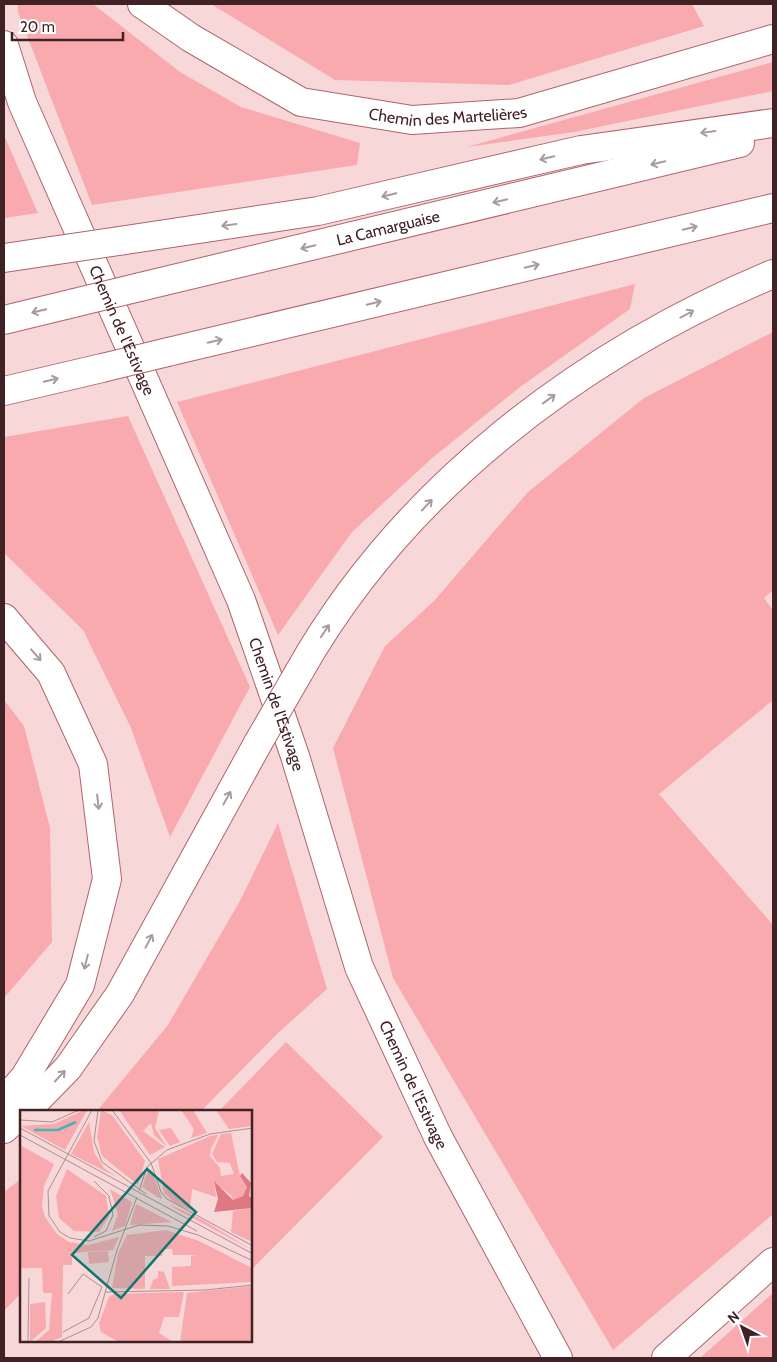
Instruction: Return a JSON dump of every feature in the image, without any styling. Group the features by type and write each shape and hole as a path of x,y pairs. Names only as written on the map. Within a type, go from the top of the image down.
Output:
{"main road":[{"name":"Chemin des Martelières","path":"142,4 191,38 301,102 412,120 519,113 773,39"},
{"name":"Chemin de l'Estivage","path":"4,45 22,102 241,600 295,756 359,968 438,1137 558,1358"},
{"path":"4,258 318,211 581,150 773,123"},
{"name":"La Camarguaise","path":"4,320 773,135"},
{"path":"4,391 773,208"},
{"path":"27,1110 68,1068 120,994 299,672 363,574 461,468 549,398 632,343 722,295 773,274"},
{"path":"4,618 51,673 94,764 107,879 80,985 25,1077 4,1101"},
{"path":"4,1129 20,1115"},
{"path":"666,1358 773,1262"}],"shaded area":[{"path":"18,4 93,4 180,72 241,107 360,143 357,165 92,205 18,12"},
{"path":"211,4 692,4 704,26 509,85 335,80"},
{"path":"773,62 773,91 574,132 467,147"},
{"path":"4,135 38,213 4,218"},
{"path":"635,284 630,309 520,387 431,459 352,532 278,635 177,402"},
{"path":"773,332 773,590 764,598 773,610 773,700 659,794 773,925 773,1214 613,1350 393,978 333,748 385,646 434,601 528,492 644,398"},
{"path":"128,416 250,687 170,837 131,728 83,630 4,553 4,437"},
{"path":"4,700 24,726 50,828 52,942 4,998"},
{"path":"278,823 327,989 279,1032 202,1110 98,1110 168,1025 241,899"},
{"path":"286,1042 383,1137 252,1269 252,1110 220,1110"},
{"path":"20,1180 20,1294 4,1311 4,1192"},
{"path":"773,1293 773,1358 700,1358"}]}
